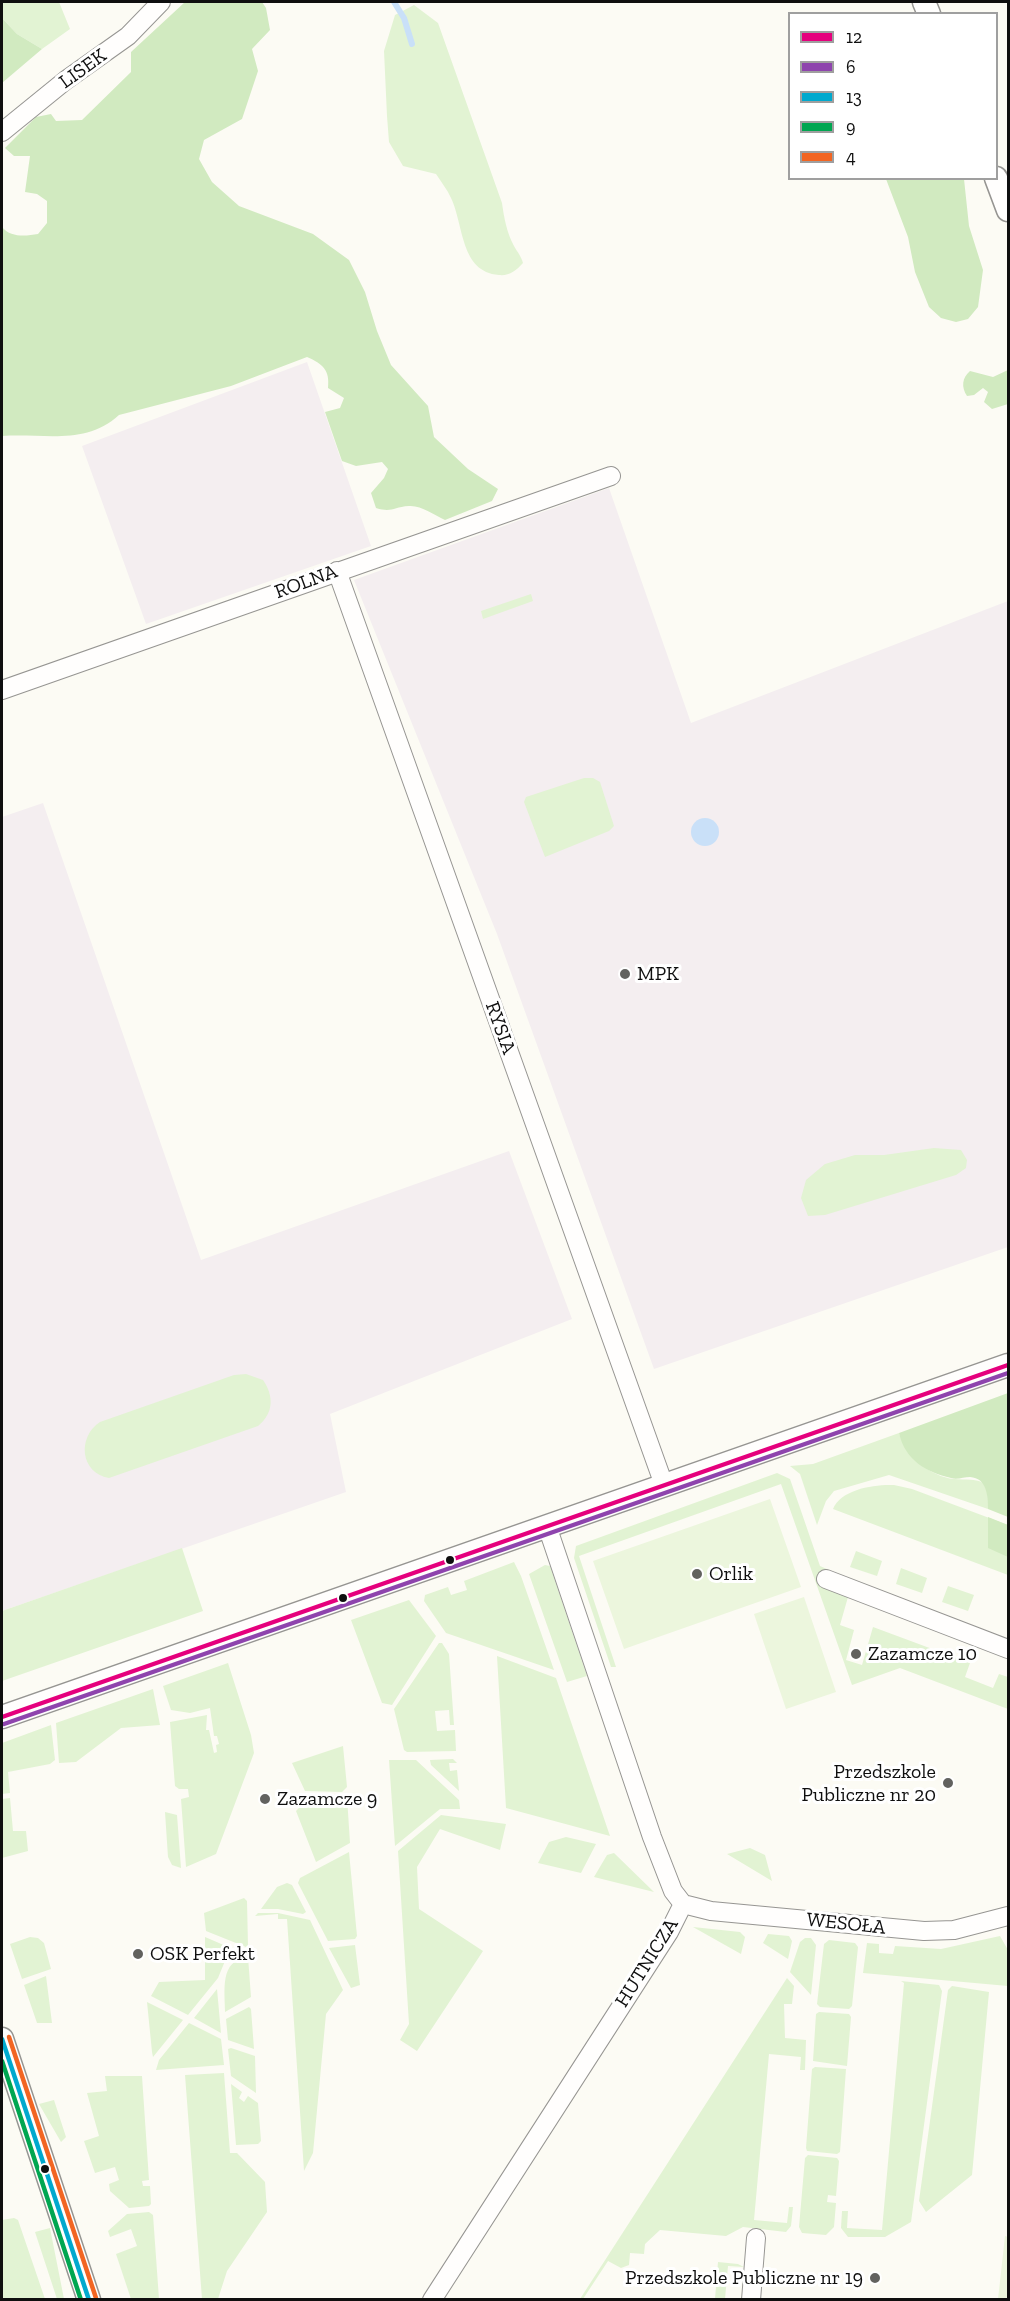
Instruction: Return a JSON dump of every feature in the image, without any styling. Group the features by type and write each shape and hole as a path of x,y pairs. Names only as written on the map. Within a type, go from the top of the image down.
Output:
{"street":[{"name":"LISEK","path":"2,132 66,80 128,36 160,2"},
{"path":"997,180 1008,210"},
{"name":"ROLNA","path":"2,690 611,476"},
{"name":"RYSIA","path":"337,571 664,1485"},
{"path":"2,1717 1008,1365"},
{"name":"HUTNICZA","path":"432,2300 669,1932 683,1904 673,1891 652,1837 547,1526"},
{"path":"825,1579 1008,1649"},
{"name":"WESOŁA","path":"683,1904 711,1911 910,1931 954,1929 1008,1916"},
{"path":"2,2039 89,2300"},
{"path":"751,2300 756,2238"}],"shaded area":[{"path":"307,362 371,546 146,624 82,446"},
{"path":"609,488 691,723 1008,601 1008,1247 654,1369 497,934 354,580"},
{"path":"43,803 201,1260 509,1151 572,1319 330,1414 346,1492 2,1611 2,817"}],"green space":[{"path":"2,2 59,2 70,29 42,49 17,34 2,18"},
{"path":"185,2 262,2 266,8 270,30 252,49 258,71 242,119 204,140 199,159 212,182 239,206 313,234 349,260 365,292 391,365 428,406 434,437 468,469 498,489 492,501 445,520 414,506 389,510 376,508 371,493 384,478 388,469 382,462 356,466 342,461 325,412 340,408 344,398 328,388 328,377 324,368 307,357 231,386 119,415 106,425 92,431 63,436 2,436 2,227 14,235 29,235 38,234 47,223 47,201 37,194 25,192 30,156 14,156 5,148 36,117 51,114 56,121 82,120 131,72 131,52"},
{"path":"414,5 438,23 502,203 509,236 523,263 509,274 499,275 486,272 477,266 465,246 451,198 436,174 403,166 389,142 384,51 395,15"},
{"path":"2,18 17,34 42,49 2,83"},
{"path":"886,180 964,180 969,226 983,270 978,307 968,319 956,322 941,318 929,307 915,272 908,237"},
{"path":"1008,370 1008,404 992,409 984,402 988,392 983,388 974,395 967,396 963,383 970,371 993,377"},
{"path":"531,594 533,601 483,619 481,611"},
{"path":"584,778 593,778 600,782 614,826 609,831 545,857 524,802 526,797"},
{"path":"934,1148 961,1150 967,1160 966,1168 956,1175 825,1215 808,1216 801,1198 806,1180 825,1164 855,1155 884,1155"},
{"path":"246,1374 263,1380 269,1392 270,1410 258,1426 109,1478 99,1475 87,1462 85,1445 88,1436 100,1422 234,1375"},
{"path":"1008,1393 1008,1517 988,1509 987,1493 983,1484 976,1478 951,1478 925,1468 911,1458 899,1433"},
{"path":"899,1433 913,1457 928,1469 945,1477 976,1480 985,1485 988,1509 889,1475 834,1491 826,1501 817,1525 800,1474 790,1466 813,1464"},
{"path":"777,1473 790,1479 820,1566 829,1570 822,1587 848,1597 840,1625 854,1630 846,1660 862,1665 873,1627 970,1663 965,1677 993,1688 999,1674 1008,1677 1008,1709 900,1668 852,1685 781,1484 579,1556 616,1667 611,1667 574,1558 576,1546"},
{"path":"894,1485 912,1489 1008,1525 1008,1575 833,1509 837,1502 851,1492 868,1487"},
{"name":"Orlik","path":"770,1499 801,1587 624,1649 593,1561"},
{"path":"988,1517 1008,1525 1008,1557 988,1548"},
{"path":"182,1548 203,1611 2,1681 2,1611"},
{"path":"856,1551 882,1561 877,1576 850,1567"},
{"path":"514,1562 554,1670 446,1633 424,1601 425,1595 448,1587 451,1595 467,1590 464,1581"},
{"path":"545,1565 550,1566 587,1676 567,1682 529,1574"},
{"path":"901,1568 927,1578 922,1593 896,1584"},
{"path":"948,1586 974,1595 968,1611 942,1602"},
{"path":"804,1597 836,1692 786,1709 754,1614"},
{"path":"409,1600 436,1636 392,1705 382,1703 351,1620"},
{"path":"439,1643 442,1643 449,1654 454,1725 450,1725 449,1710 435,1711 437,1731 455,1730 456,1751 407,1752 404,1750 394,1709"},
{"path":"497,1656 556,1678 610,1836 506,1808"},
{"path":"228,1663 251,1735 254,1753 216,1854 186,1867 181,1799 189,1797 188,1789 179,1789 175,1786 170,1722 207,1715 206,1730 209,1730 214,1753 217,1752 216,1745 219,1744 217,1736 214,1736 210,1708 190,1713 171,1710 163,1686"},
{"path":"153,1689 160,1725 121,1728 76,1762 59,1763 56,1723"},
{"path":"51,1725 55,1760 50,1764 8,1772 10,1793 2,1794 2,1743"},
{"path":"343,1746 347,1787 342,1792 305,1791 292,1763"},
{"path":"453,1759 457,1763 449,1763 450,1771 457,1770 459,1791 431,1765 430,1760"},
{"path":"389,1760 416,1760 459,1800 460,1809 440,1809 395,1846"},
{"path":"311,1795 347,1797 350,1843 316,1862 296,1811"},
{"path":"10,1798 13,1831 26,1831 28,1851 2,1858 2,1799"},
{"path":"165,1812 177,1815 181,1868 172,1865 168,1857"},
{"path":"441,1815 506,1824 500,1850 440,1829 417,1867 419,1909 483,1951 417,2051 400,2040 409,2024 398,1851"},
{"path":"566,1837 596,1844 581,1873 538,1863 549,1842"},
{"path":"750,1848 765,1855 772,1881 727,1854"},
{"path":"349,1852 357,1936 355,1939 328,1941 298,1883 300,1878"},
{"path":"614,1853 654,1892 594,1877 607,1855"},
{"path":"287,1883 292,1885 306,1912 303,1914 278,1909 261,1909 277,1887"},
{"path":"244,1898 247,1901 248,1946 206,1931 204,1913"},
{"path":"258,1913 278,1913 310,1920 343,1990 326,2014 313,2153 304,2171 287,1919 278,1919 278,1914 255,1916"},
{"path":"693,1927 740,1932 745,1937 741,1954"},
{"path":"768,1934 789,1936 792,1941 788,1959 763,1943"},
{"path":"1000,1936 1008,1950 1008,1986 863,1973 867,1943 879,1944 879,1953 893,1954 895,1946 941,1949"},
{"path":"30,1937 38,1938 44,1943 51,1969 22,1979 10,1944"},
{"path":"205,1937 240,1952 225,1961 218,1978 188,2015 151,1996 159,1982 205,1980"},
{"path":"805,1938 811,1938 816,1945 811,1995 790,1972 800,1942"},
{"path":"829,1940 855,1943 858,1947 852,2006 849,2009 820,2007 817,2004 824,1944"},
{"path":"355,1945 360,1985 351,1988 329,1948"},
{"path":"248,1957 251,1997 225,2012 225,1986 228,1970 239,1959"},
{"path":"46,1976 52,2023 37,2023 24,1985"},
{"path":"787,1978 794,1986 792,2004 784,2004 785,2038 806,2040 805,2070 800,2070 801,2057 769,2054 754,2220 787,2223 789,2207 793,2207 791,2226 786,2232 743,2227 726,2236 660,2230 645,2244 644,2254 630,2253 629,2265 621,2268 608,2261 583,2299 580,2299"},
{"path":"901,1981 939,1985 942,1991 911,2222 885,2237 848,2237 841,2228 842,2211 848,2211 847,2228 882,2230 904,1983"},
{"path":"952,1986 989,1992 972,2175 926,2212 919,2201 948,1990"},
{"path":"217,1989 221,2033 194,2018"},
{"path":"147,2002 183,2020 153,2057 152,2052"},
{"path":"249,2007 254,2049 228,2040 226,2019"},
{"path":"819,2012 849,2014 851,2017 847,2066 813,2061 816,2014"},
{"path":"189,2023 221,2039 224,2065 156,2070 159,2060"},
{"path":"228,2049 255,2056 256,2093 231,2076"},
{"path":"815,2067 846,2069 840,2152 837,2154 807,2151 806,2148 812,2069"},
{"path":"224,2073 230,2153 237,2153 265,2182 267,2212 227,2271 218,2299 202,2299 185,2075"},
{"path":"105,2076 142,2076 149,2180 142,2181 143,2186 150,2186 151,2204 149,2206 129,2208 110,2191 109,2184 119,2180 115,2167 95,2173 84,2141 99,2136 87,2093 107,2091"},
{"path":"231,2084 242,2092 239,2098 244,2102 248,2096 258,2103 261,2141 258,2144 236,2145"},
{"path":"54,2100 66,2137 61,2142 39,2104"},
{"path":"808,2155 837,2158 839,2161 836,2196 828,2195 827,2202 836,2203 834,2227 826,2235 802,2233 799,2227 805,2158"},
{"path":"149,2212 153,2215 159,2299 131,2299 116,2254 137,2246 131,2229 110,2237 108,2231 127,2214"},
{"path":"14,2218 18,2220 45,2299 2,2299 2,2220"},
{"path":"50,2228 64,2299 57,2299 35,2232"},
{"path":"1005,2236 1008,2237 1008,2299 998,2299"},
{"path":"718,2262 738,2264 744,2267 728,2266 725,2299 715,2299"}],"water":[{"path":"705,818 715,822 719,832 715,842 705,846 695,842 691,832 695,822"}],"waterway":[{"path":"394,2 404,18 412,44"}],"transit line":[{"name":"12","path":"2,1717 1008,1365"},
{"name":"6","path":"4,1724 1008,1373"},
{"name":"4","path":"9,2037 96,2298"},
{"name":"13","path":"2,2039 89,2300"},
{"name":"9","path":"2,2061 81,2300"}],"place":[{"name":"MPK","path":"625,974"},
{"name":"Orlik","path":"697,1574"},
{"name":"Zazamcze 10","path":"856,1654"},
{"name":"Przedszkole Publiczne nr 20","path":"948,1783"},
{"name":"Zazamcze 9","path":"265,1799"},
{"name":"OSK Perfekt","path":"138,1954"},
{"name":"Przedszkole Publiczne nr 19","path":"875,2278"}]}
